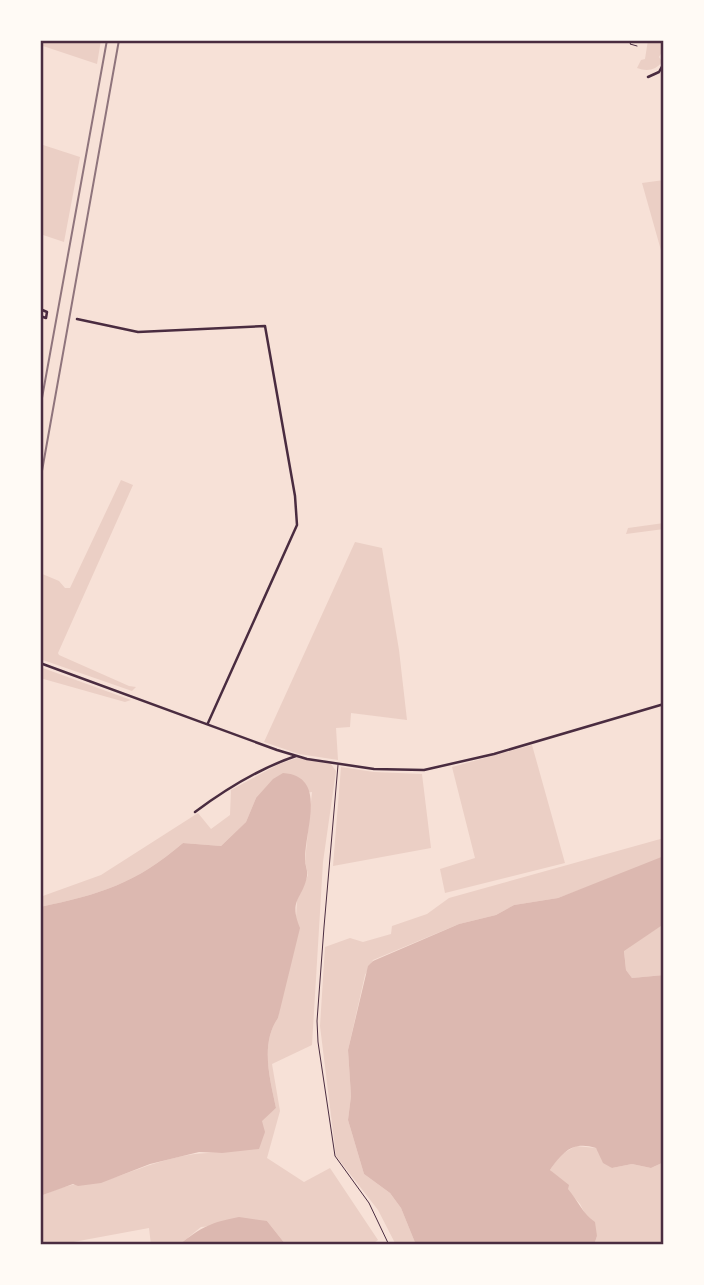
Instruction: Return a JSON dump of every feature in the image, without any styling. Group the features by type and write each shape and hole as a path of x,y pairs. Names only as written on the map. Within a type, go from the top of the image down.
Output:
{"street":[{"path":"648,77 659,72 664,63"},
{"path":"40,309 47,312 46,318 40,316"},
{"path":"77,319 138,332 265,326 295,496 297,525 207,724"},
{"path":"40,663 296,757 374,769 424,770 494,754 664,704"},
{"path":"277,750 278,762"},
{"path":"195,811 278,762 296,757"}],"lane":[{"path":"338,763 317,1021 318,1042 334,1156 369,1203 390,1245"}],"path":[{"path":"632,40 630,44 637,46"}],"shaded area":[{"path":"40,40 101,40 97,64 40,45"},
{"path":"648,40 664,40 664,48 659,57 662,62 648,70 637,68 641,60 645,59"},
{"path":"40,144 80,157 64,242 40,234"},
{"path":"664,180 664,261 642,183"},
{"path":"121,480 133,485 58,653 136,687 132,691 40,659 40,573 59,581 65,588 70,588"},
{"path":"664,523 664,529 626,534 628,528"},
{"path":"355,542 382,548 399,650 407,720 351,713 350,727 336,728 338,760 299,754 264,742"},
{"path":"40,667 131,700 125,702 40,678"},
{"path":"532,745 565,863 445,893 440,869 475,858 452,767"},
{"path":"297,758 331,764 336,771 323,862 312,1045 272,1064 280,1111 267,1158 304,1182 330,1168 378,1240 371,1245 286,1245 267,1221 201,1227 179,1245 151,1245 149,1228 57,1245 40,1245 40,1196 68,1186 100,1182 176,1158 222,1153 276,1108 269,1074 269,1039 278,1018 297,900 308,875 305,861 312,792 256,798 246,822 221,846 183,843 149,868 116,886 40,907 40,897 101,875 198,813 211,829 230,815 231,790 279,764"},
{"path":"341,767 374,772 422,774 431,848 333,866"},
{"path":"283,773 297,776 305,783 310,793 305,860 307,874 295,911 300,928 278,1018 269,1039 268,1062 276,1108 262,1121 265,1132 259,1149 222,1153 199,1152 150,1164 101,1183 78,1186 73,1184 40,1196 40,907 116,886 149,868 183,843 221,846 246,822 256,798 273,779"},
{"path":"664,838 662,859 558,898 514,905 496,915 459,924 373,960 365,975 348,1050 351,1096 348,1120 364,1174 390,1193 401,1208 416,1245 396,1245 378,1210 336,1156 320,1026 325,947 350,938 363,942 391,934 392,926 427,914 449,898"},
{"path":"664,856 664,924 624,951 626,970 632,978 664,975 664,1162 651,1168 632,1164 612,1168 603,1163 596,1148 588,1146 574,1147 559,1158 550,1170 569,1185 568,1189 595,1222 597,1236 594,1245 416,1245 401,1208 390,1193 364,1174 348,1120 351,1096 348,1050 368,966 373,961 459,924 496,915 514,905 558,898"},
{"path":"664,924 664,975 632,978 626,970 624,950"},
{"path":"576,1146 596,1148 612,1168 632,1164 651,1168 664,1162 664,1245 594,1245 597,1236 580,1204 550,1170 560,1155"},
{"path":"239,1217 267,1221 286,1245 179,1245 207,1226"}],"railway":[{"path":"40,409 107,40"},
{"path":"40,482 119,40"}]}
